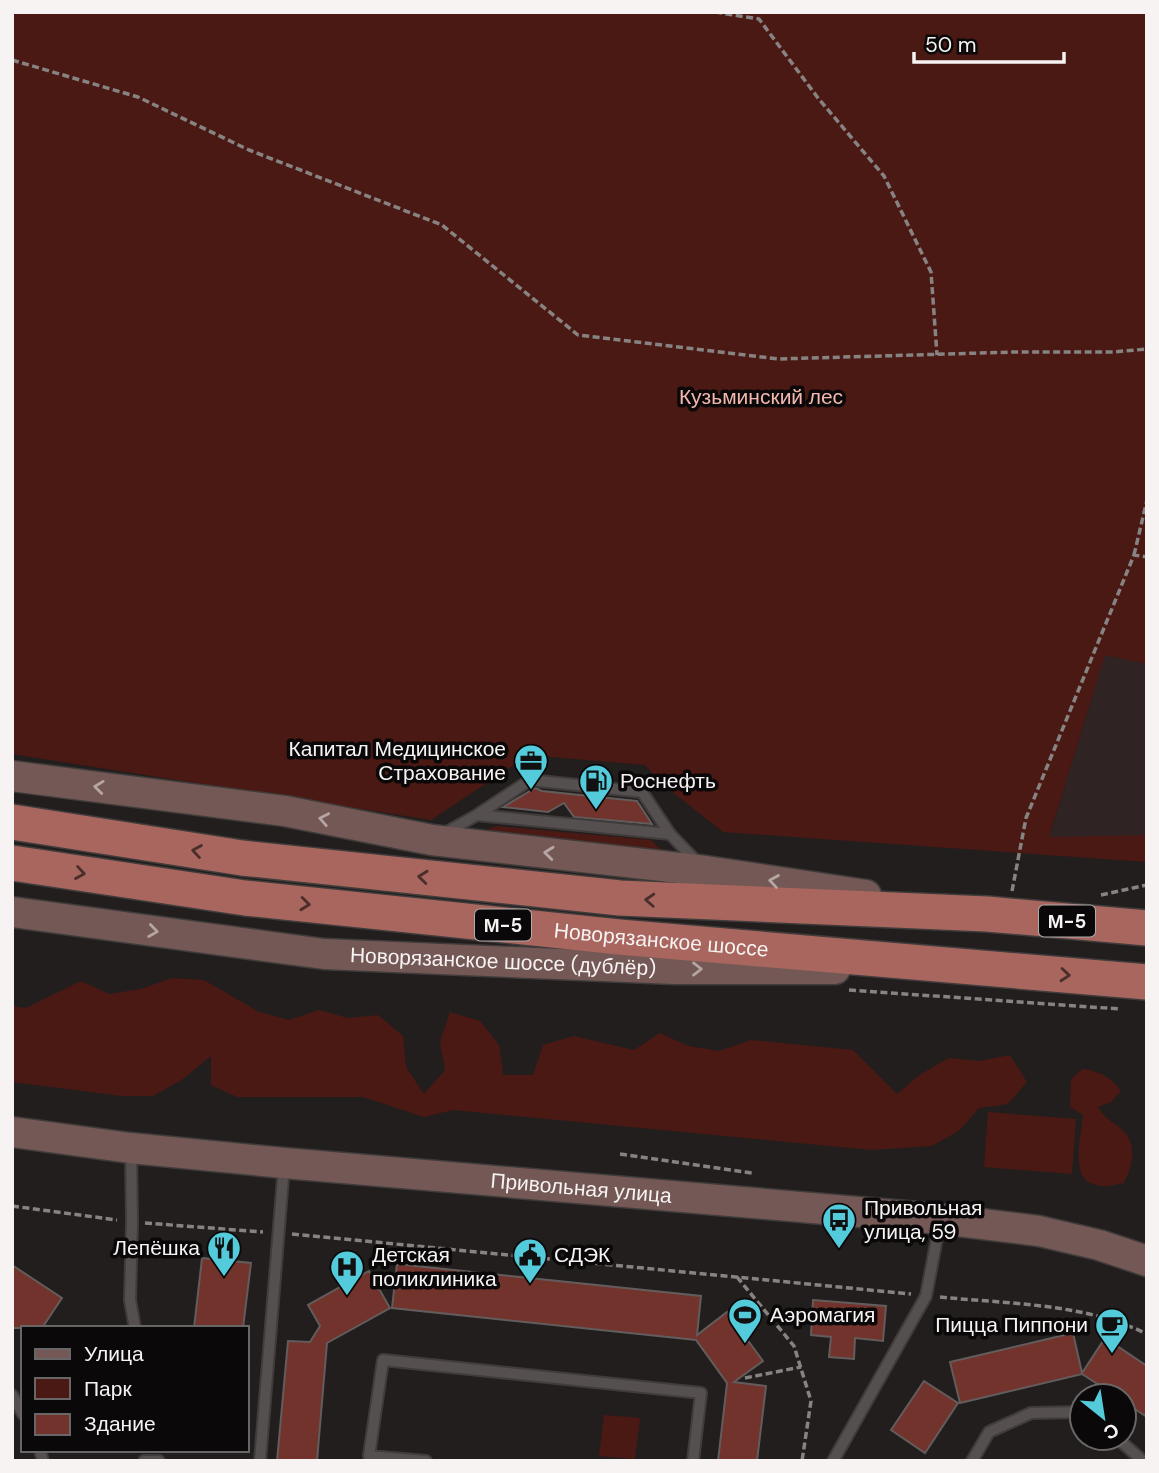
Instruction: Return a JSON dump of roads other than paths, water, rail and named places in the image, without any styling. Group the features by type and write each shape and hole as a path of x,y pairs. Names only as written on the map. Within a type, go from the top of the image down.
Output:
{"highway":[{"name":"Новорязанское шоссе","path":"12,822 242,858 620,898 997,915 1147,928"},
{"name":"Новорязанское шоссе","path":"12,863 245,898 619,937 1147,982"}],"main road":[{"path":"12,776 285,811 432,840 706,871 997,915"},
{"name":"Новорязанское шоссе (дублёр)","path":"12,912 324,954 674,969 997,970"},
{"name":"Привольная улица","path":"12,1132 130,1148 284,1163 941,1219 1040,1231 1099,1245 1147,1261"}],"lane":[{"path":"432,840 477,815 530,780 617,789 642,792 670,834 706,871"},
{"path":"570,784 577,795"},
{"path":"595,787 602,798"},
{"path":"617,789 624,800"},
{"path":"477,815 595,824 670,834"},
{"path":"130,1148 130,1300 135,1326"},
{"path":"260,1461 284,1163"},
{"path":"833,1461 926,1296 941,1219"},
{"path":"426,1461 369,1458 383,1360 701,1393 694,1461"},
{"path":"12,1395 21,1411"},
{"path":"972,1461 989,1432 1031,1413 1068,1412"},
{"path":"144,1461 159,1461"}],"place":[{"name":"Капитал Медицинское Страхование","path":"531,791"},
{"name":"Роснефть","path":"596,811"},
{"name":"Привольная улица, 59","path":"839,1250"},
{"name":"Лепёшка","path":"224,1278"},
{"name":"СДЭК","path":"530,1285"},
{"name":"Детская поликлиника","path":"347,1297"},
{"name":"Аэромагия","path":"745,1345"},
{"name":"Пицца Пиппони","path":"1112,1355"}],"park label":[{"name":"Кузьминский лес","path":"761,397"}]}
